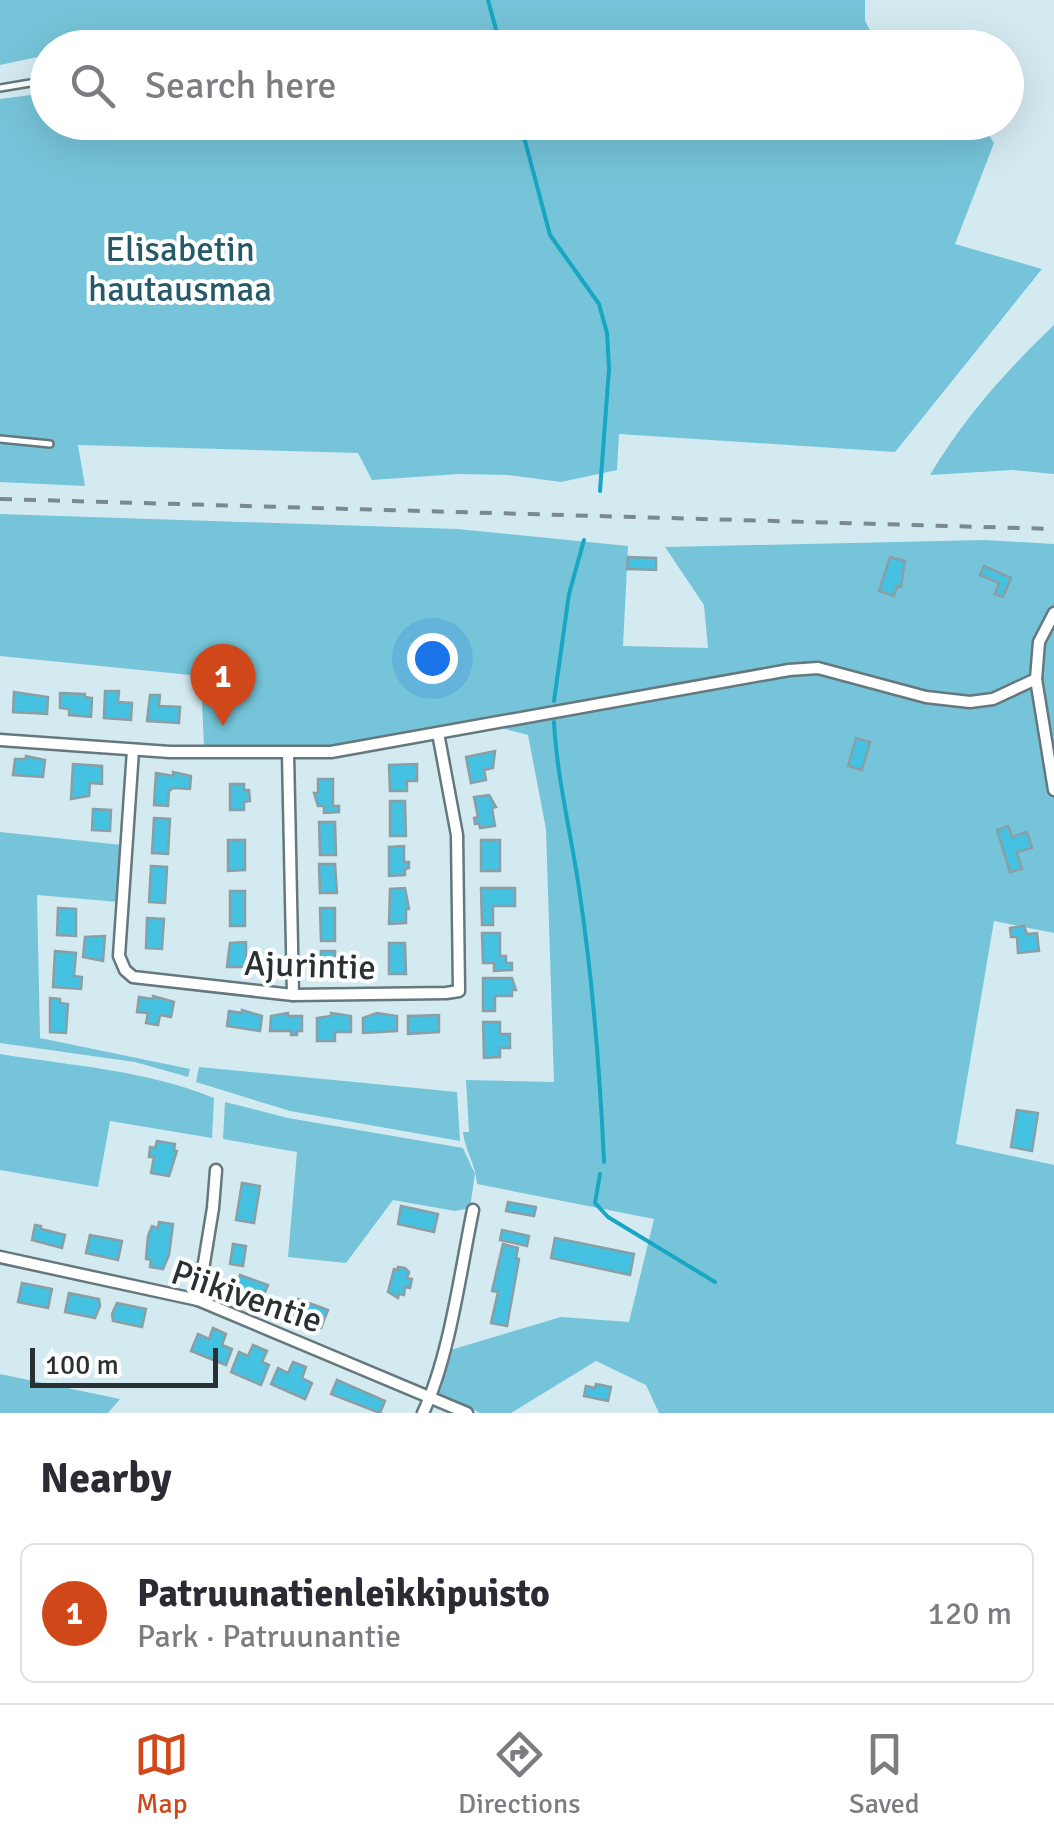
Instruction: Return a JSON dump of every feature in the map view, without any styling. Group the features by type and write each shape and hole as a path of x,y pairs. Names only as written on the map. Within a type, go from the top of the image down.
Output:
{"street":[{"path":"1054,613 1039,642 1036,679 1054,790"},
{"path":"0,740 133,750 331,752 614,698 790,670 818,668 926,697 970,702 993,699 1036,679"},
{"name":"Ajurintie","path":"133,750 119,956 125,970 145,981 293,995 410,994 460,990 457,835 438,733"},
{"path":"288,753 293,995"},
{"path":"198,1300 216,1170"},
{"path":"423,1413 431,1396 473,1210"},
{"name":"Piikiventie","path":"0,1257 198,1300 466,1413"}],"lane":[{"path":"0,88 30,83"},
{"path":"0,440 50,444"}],"green space":[{"path":"0,0 865,0 865,21 870,30 30,30 30,59 0,65"},
{"name":"Elisabetin hautausmaa","path":"30,95 30,140 992,140 955,244 1042,269 895,452 619,434 617,470 561,482 459,474 372,480 358,453 78,445 85,486 0,482 0,99"},
{"path":"1054,325 1054,474 1013,470 930,475 987,396"},
{"path":"0,514 457,529 628,546 623,646 708,648 704,605 665,547 985,540 1054,544 1054,933 994,921 956,1144 1054,1165 1054,1413 659,1413 646,1385 596,1361 511,1413 480,1413 437,1393 447,1351 561,1317 629,1322 654,1219 477,1184 464,1139 463,1132 469,1132 466,1080 554,1082 546,829 528,735 490,725 489,718 331,747 204,748 201,676 0,656"},
{"path":"0,832 122,845 119,902 37,895 40,1038 190,1069 188,1077 135,1062 0,1043"},
{"path":"0,1054 135,1075 214,1098 212,1138 110,1121 98,1187 0,1170"},
{"path":"199,1067 457,1092 460,1141 290,1111 196,1082"},
{"path":"225,1102 288,1118 463,1148 475,1174 470,1208 455,1211 393,1200 346,1263 288,1257 297,1152 223,1139"},
{"path":"0,1374 120,1399 108,1413 0,1413"}],"building":[{"path":"628,557 656,558 656,570 627,569"},
{"path":"890,557 905,561 901,587 897,586 894,596 879,591"},
{"path":"984,566 1011,578 1003,597 995,594 999,583 980,575"},
{"path":"105,691 119,691 118,702 132,703 131,720 104,718"},
{"path":"14,692 48,697 47,714 13,712"},
{"path":"60,693 92,698 91,717 69,715 69,709 60,708"},
{"path":"150,695 160,695 159,706 180,707 179,723 147,721"},
{"path":"856,738 870,742 862,770 848,766"},
{"path":"495,751 493,768 484,770 486,780 471,783 466,757"},
{"path":"26,756 45,760 43,777 13,775 15,759"},
{"path":"73,764 102,766 102,784 90,783 89,796 71,799"},
{"path":"417,764 417,781 407,781 407,791 390,791 389,765"},
{"path":"173,772 191,776 190,789 173,788 169,791 168,806 154,805 156,773 173,776"},
{"path":"318,779 333,779 333,806 339,806 339,812 324,813 324,806 318,806 314,793 318,793"},
{"path":"230,784 244,784 244,790 249,790 250,801 244,802 244,810 230,810"},
{"path":"489,795 496,807 492,808 495,826 480,828 479,823 475,824 474,818 478,817 474,797"},
{"path":"390,801 405,801 406,836 390,836"},
{"path":"93,809 111,810 110,831 92,830"},
{"path":"154,818 170,819 168,854 152,853"},
{"path":"319,822 335,822 336,855 320,855"},
{"path":"1008,826 1012,837 1027,832 1032,848 1017,852 1022,869 1010,872 997,830"},
{"path":"228,840 245,840 245,870 228,871"},
{"path":"481,840 500,840 500,871 481,871"},
{"path":"404,846 404,862 409,862 409,868 405,875 389,876 389,847"},
{"path":"319,864 335,864 337,893 320,893"},
{"path":"151,866 167,867 165,903 149,902"},
{"path":"405,888 409,909 406,923 389,924 390,889"},
{"path":"481,888 515,888 515,906 493,906 493,925 482,925"},
{"path":"230,891 245,891 245,926 230,926"},
{"path":"58,908 76,909 76,936 57,935"},
{"path":"320,908 335,908 335,941 321,941"},
{"path":"147,918 164,919 162,949 146,948"},
{"path":"1024,926 1027,934 1037,933 1039,951 1018,953 1017,937 1011,937 1010,928"},
{"path":"482,933 500,933 500,956 506,956 506,963 512,963 512,970 494,971 494,963 483,963"},
{"path":"105,936 103,961 83,957 85,937"},
{"path":"246,942 246,967 227,967 230,943"},
{"path":"389,943 405,943 406,974 389,974"},
{"path":"55,951 76,953 74,976 82,977 81,989 53,987"},
{"path":"321,951 335,951 335,978 321,978"},
{"path":"483,978 512,978 516,990 512,990 512,996 495,996 495,1011 483,1011"},
{"path":"139,997 174,1002 171,1017 160,1015 158,1025 146,1023 148,1013 137,1012"},
{"path":"50,998 68,1004 66,1033 50,1032"},
{"path":"229,1011 262,1016 260,1031 227,1026"},
{"path":"331,1013 351,1016 351,1032 335,1032 335,1041 317,1041 317,1018"},
{"path":"377,1013 397,1016 397,1031 363,1033 363,1018"},
{"path":"439,1015 439,1032 408,1034 408,1016"},
{"path":"271,1016 302,1016 302,1031 291,1035 291,1031 270,1031"},
{"path":"483,1022 500,1022 500,1034 510,1034 510,1048 500,1048 500,1057 484,1058"},
{"path":"1017,1110 1038,1113 1032,1151 1011,1147"},
{"path":"157,1141 175,1144 177,1151 169,1176 151,1173 154,1157 149,1157 150,1147 155,1148"},
{"path":"242,1183 260,1186 254,1223 236,1220"},
{"path":"508,1202 536,1207 534,1216 506,1211"},
{"path":"401,1206 438,1214 434,1232 398,1224"},
{"path":"159,1222 173,1224 163,1269 150,1267 151,1260 146,1259 148,1236 152,1226 158,1228"},
{"path":"35,1225 65,1235 62,1248 32,1240"},
{"path":"502,1230 529,1236 527,1246 500,1240"},
{"path":"90,1235 122,1241 118,1260 86,1253"},
{"path":"555,1238 634,1254 630,1275 551,1258"},
{"path":"233,1244 246,1246 243,1266 230,1264"},
{"path":"503,1244 518,1248 519,1259 507,1326 491,1323 498,1292 492,1291"},
{"path":"398,1267 405,1268 409,1272 407,1278 412,1279 410,1288 405,1287 404,1295 399,1294 398,1298 388,1292"},
{"path":"240,1275 268,1285 261,1302 234,1290"},
{"path":"22,1283 52,1289 48,1308 18,1302"},
{"path":"69,1293 99,1299 95,1318 65,1312"},
{"path":"298,1299 328,1310 321,1328 291,1314"},
{"path":"117,1303 146,1309 142,1327 113,1321"},
{"path":"213,1328 226,1334 222,1345 232,1349 226,1365 191,1351 198,1334 209,1339"},
{"path":"253,1345 267,1351 262,1362 269,1365 261,1385 231,1372 239,1352 248,1356"},
{"path":"293,1362 306,1367 302,1378 312,1383 305,1399 271,1384 278,1368 288,1373"},
{"path":"337,1380 385,1401 380,1413 331,1394"},
{"path":"596,1384 611,1387 608,1401 584,1396 586,1386 595,1388"}],"waterway":[{"path":"488,0 496,30"},
{"path":"525,140 550,235 599,304 607,333 609,369 600,491"},
{"path":"554,701 569,594 584,540"},
{"path":"554,722 589,962 604,1162"},
{"path":"600,1174 595,1203 608,1217 715,1282"}],"railway":[{"path":"0,499 1054,529"}],"place":[{"name":"Patruunatienleikkipuisto","path":"223,726"}]}
